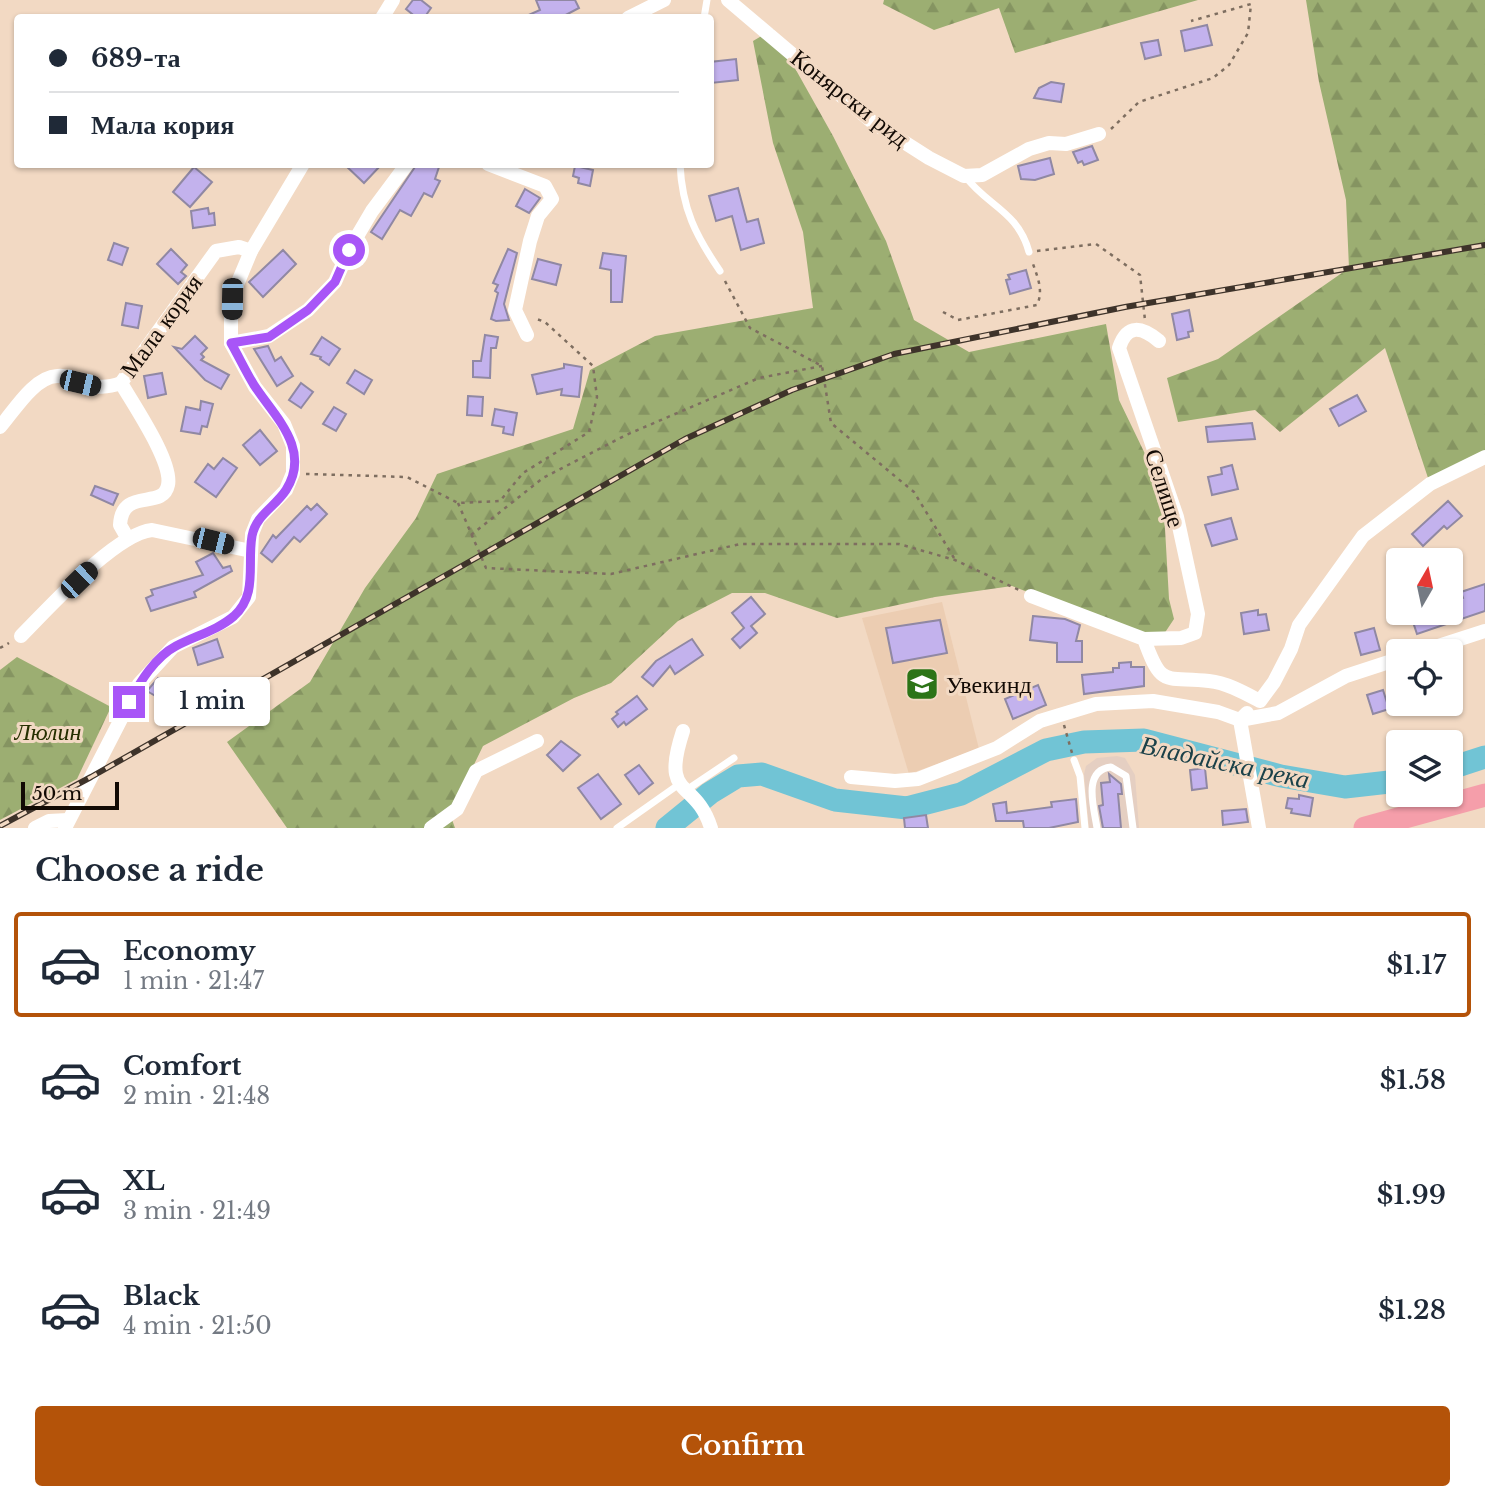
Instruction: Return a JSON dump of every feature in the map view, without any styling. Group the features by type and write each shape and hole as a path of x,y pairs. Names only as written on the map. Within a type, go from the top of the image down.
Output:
{"main road":[{"path":"1365,828 1485,795"}],"street":[{"path":"636,14 664,0"},
{"name":"Конярски рид","path":"728,0 871,121 929,158 964,176"},
{"path":"964,176 982,174 1029,149 1049,143 1066,144 1098,134"},
{"name":"Мала кория","path":"293,473 293,446 284,424 255,387 231,343 232,299 251,251 301,168"},
{"path":"231,343 269,337 308,310 335,282 349,250 372,211 404,168"},
{"path":"498,168 545,186 552,199 538,216 515,310 527,335"},
{"name":"Мала кория","path":"0,427 38,384 57,376 105,388 121,383 216,251 239,247 251,251"},
{"name":"Селище","path":"1144,639 1181,638 1195,633 1198,614 1177,517 1121,360 1119,348 1123,337 1133,330 1146,330"},
{"path":"1146,330 1159,341"},
{"path":"121,383 165,466 169,482 166,491 157,497 131,502 124,508 120,525 128,539"},
{"path":"1240,720 1260,701 1286,660 1299,625 1363,536 1430,484 1485,457"},
{"path":"35,828 49,821 66,824 119,721 148,673 173,647 233,617 249,597 252,534 258,519 286,490 293,473"},
{"path":"20,636 96,564 138,531 152,530 251,551"},
{"path":"1031,596 1144,639 1160,673 1169,680 1209,681 1233,687 1278,713"},
{"path":"1460,639 1485,631"},
{"path":"851,777 895,781 918,779 997,748 1040,720 1096,704 1153,701 1218,712 1240,720 1278,713 1346,676 1386,663"},
{"path":"1240,720 1259,828"},
{"path":"683,731 674,761 682,788 705,808 711,828"},
{"path":"431,828 457,809 476,771 537,741"}],"lane":[{"path":"680,168 681,187 694,233 720,271"},
{"path":"964,176 975,190 1012,217 1030,252"},
{"path":"617,828 734,758"},
{"path":"1074,760 1080,776 1085,828"},
{"path":"1097,828 1093,780 1100,770 1111,767 1122,772 1128,782 1133,828"}],"path":[{"path":"1098,134 1112,129 1139,103 1213,78 1229,65 1248,33 1251,4 1191,20"},
{"path":"943,313 958,320 1037,305 1041,296 1040,285 1030,252 1096,244 1140,275 1146,330"},
{"path":"720,271 750,328 822,366"},
{"path":"293,473 407,477 458,503 500,501 523,473 589,432 597,397 593,366 545,322 515,310"},
{"path":"471,534 542,478 626,436 759,378 822,366"},
{"path":"822,366 831,423 914,492 955,560"},
{"path":"458,503 486,568 611,574 740,544 899,544 955,560 1031,596"},
{"path":"1066,731 1074,760"}],"shaded area":[{"name":"Увекинд","path":"942,602 979,749 909,774 862,618"},
{"path":"1097,758 1125,758 1135,775 1139,828 1089,828 1084,774 1086,766"}],"green space":[{"path":"884,0 1198,0 1015,53 999,8 934,30 883,4"},
{"path":"1306,0 1485,0 1485,457 1430,484 1385,348 1280,432 1255,410 1178,422 1167,378 1218,359 1349,268 1346,200 1319,82"},
{"path":"773,29 833,136 886,241 914,320 969,352 1106,324 1119,400 1147,458 1164,511 1169,599 1174,619 1164,634 1140,636 1012,586 935,597 837,618 765,593 732,593 678,621 611,683 574,698 483,746 450,814 455,828 287,828 227,742 310,682 365,588 416,518 437,474 573,429 590,370 655,336 813,308 803,232 773,143 753,41"},
{"name":"Люлин","path":"17,657 111,707 77,779 0,820 0,670"}],"building":[{"path":"413,0 421,0 431,8 427,14 412,14 406,9"},
{"path":"536,0 575,0 579,8 568,14 531,14 540,10"},
{"path":"1207,25 1212,45 1185,51 1181,31"},
{"path":"1158,40 1161,55 1145,59 1141,43"},
{"path":"736,59 738,80 714,83 714,62"},
{"path":"1051,82 1064,84 1061,102 1034,98 1039,88"},
{"path":"1092,146 1098,160 1084,165 1082,161 1078,163 1073,152"},
{"path":"1050,158 1054,174 1035,180 1021,179 1018,166"},
{"path":"193,168 212,182 190,207 173,192"},
{"path":"348,168 378,168 364,183"},
{"path":"414,168 439,168 435,179 440,181 432,197 424,193 411,216 400,210 382,239 371,232"},
{"path":"575,168 593,170 590,186 578,183 579,178 573,176"},
{"path":"738,188 747,222 758,219 764,243 741,250 732,216 716,221 709,196"},
{"path":"525,189 540,198 529,213 516,206"},
{"path":"208,208 209,214 214,213 215,225 193,228 191,211"},
{"path":"114,243 128,248 122,265 108,260"},
{"path":"171,249 187,265 181,272 186,276 178,284 157,264"},
{"path":"508,249 517,253 504,304 509,320 496,321 491,319 498,285 493,283"},
{"path":"283,250 296,264 263,297 249,282"},
{"path":"603,253 626,256 622,302 611,302 611,270 600,268"},
{"path":"538,259 561,265 556,285 532,279"},
{"path":"1026,270 1031,288 1010,294 1006,280 1010,279 1008,275"},
{"path":"126,303 142,306 138,328 122,325"},
{"path":"1189,310 1193,331 1188,332 1189,337 1177,340 1172,314"},
{"path":"485,335 498,337 496,348 491,348 490,378 473,377 473,361 481,361"},
{"path":"195,336 207,348 201,354 204,357 201,360 229,375 221,389 205,380 174,347 182,349"},
{"path":"322,337 340,349 329,365 320,359 321,357 311,354"},
{"path":"268,346 275,361 281,357 293,376 277,386 254,349"},
{"path":"564,364 582,367 579,397 561,395 562,389 537,394 532,375 564,368"},
{"path":"355,370 372,380 364,394 347,383"},
{"path":"162,373 166,394 148,398 144,376"},
{"path":"301,383 313,392 301,408 289,400"},
{"path":"1357,395 1366,411 1339,426 1330,409"},
{"path":"468,396 483,397 482,416 467,415"},
{"path":"201,401 213,404 207,427 202,426 200,434 181,431 186,407 200,410"},
{"path":"334,407 346,414 336,431 323,424"},
{"path":"495,409 517,413 513,435 503,433 504,427 492,425"},
{"path":"1252,423 1255,439 1208,442 1206,427"},
{"path":"260,430 277,451 260,465 243,445"},
{"path":"223,458 237,468 216,497 195,482 208,464 214,469"},
{"path":"1232,465 1238,489 1212,495 1208,477 1222,474 1221,468"},
{"path":"95,486 118,494 113,505 91,495"},
{"path":"1448,501 1462,516 1447,529 1444,526 1423,546 1412,534"},
{"path":"317,504 327,514 300,542 294,537 272,562 261,553 273,535 276,538 307,506 311,510"},
{"path":"1231,518 1237,539 1212,546 1205,525"},
{"path":"213,553 223,568 230,566 232,571 194,592 196,597 151,611 146,598 153,595 151,590 203,575 196,562"},
{"path":"1485,584 1485,611 1463,618 1463,591"},
{"path":"751,597 765,614 751,626 757,633 740,648 732,639 744,628 732,613"},
{"path":"1258,610 1258,615 1266,614 1269,630 1244,634 1241,613"},
{"path":"1033,616 1065,619 1080,625 1076,641 1082,641 1082,662 1057,662 1057,643 1030,640"},
{"path":"940,620 947,653 893,663 886,628"},
{"path":"1414,625 1444,625 1417,634"},
{"path":"1374,628 1380,650 1361,655 1355,633"},
{"path":"217,639 223,657 198,665 193,648"},
{"path":"692,639 703,655 675,674 670,666 653,686 642,677 656,661"},
{"path":"1131,662 1131,667 1144,667 1144,686 1084,694 1082,675 1113,672 1113,668 1119,668 1119,663"},
{"path":"158,678 173,686 164,701 147,691"},
{"path":"1038,685 1046,705 1013,719 1005,699"},
{"path":"1383,690 1386,710 1373,714 1367,695"},
{"path":"637,696 647,709 626,725 624,722 618,727 612,719 618,714 616,712"},
{"path":"561,741 580,755 563,771 547,755"},
{"path":"639,765 653,783 639,794 625,775"},
{"path":"1205,768 1207,788 1192,790 1190,770"},
{"path":"598,774 621,804 601,819 578,788"},
{"path":"1109,774 1121,784 1122,794 1118,794 1121,828 1103,828 1099,806 1103,805 1101,783 1110,782"},
{"path":"1299,795 1313,798 1310,816 1291,813 1292,809 1286,808 1288,798 1299,799"},
{"path":"1076,799 1078,822 1049,828 1024,828 1023,821 996,821 993,804 1006,802 1007,813 1052,807 1051,802"},
{"path":"1246,809 1248,822 1223,825 1222,811"},
{"path":"926,815 928,828 905,828 904,818"}],"waterway":[{"name":"Владайска река","path":"667,828 710,793 738,776 762,774 835,800 907,808 961,794 1046,750 1084,742 1144,740 1281,776 1345,787 1386,782"},
{"name":"Владайска река","path":"1463,764 1485,757"}],"railway":[{"path":"0,826 685,439 792,390 894,354 1125,307 1485,245"}],"place":[{"name":"Увекинд","path":"922,684"}],"route":[{"path":"129,702 139,684 173,647 233,617 249,597 252,534 258,519 286,490 293,473 293,446 284,424 255,387 231,343 269,337 308,310 335,282 349,250"}]}
